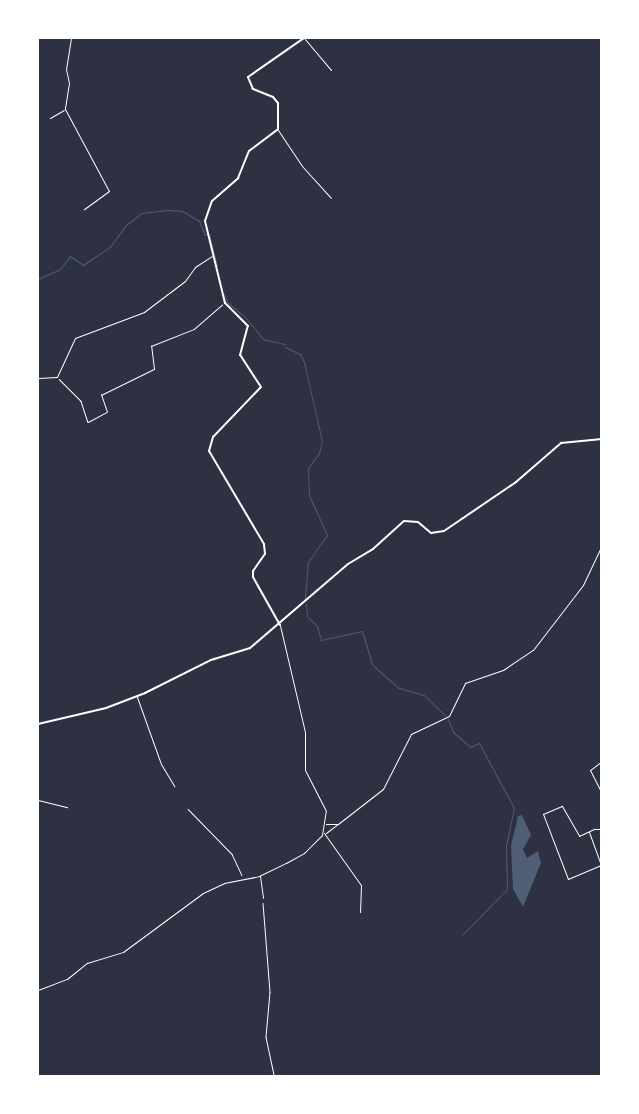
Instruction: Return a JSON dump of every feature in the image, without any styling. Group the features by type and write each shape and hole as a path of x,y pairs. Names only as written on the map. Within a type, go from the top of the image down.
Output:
{"street":[{"path":"71,38 66,69 69,83 64,109 109,191 84,209"},
{"path":"331,70 304,38 247,80 253,89 272,97 278,103 278,129 302,166 331,198"},
{"path":"50,118 64,109"},
{"path":"278,129 248,151 238,178 212,201 206,210 206,232 225,303 248,326 240,355 261,387 213,437 209,451 264,544 265,554 253,571 253,577 280,624 306,737 305,770 325,807 326,824 324,833 361,885 360,912"},
{"path":"38,378 57,376 75,338 144,312 185,281 195,267 212,256"},
{"path":"38,724 100,710 136,697 210,660 250,648 348,564 373,549 404,521 418,522 431,533 444,531 516,482 561,443 602,439"},
{"path":"38,990 67,979 87,963 123,952 211,888 260,876 301,855 324,833 383,789 412,734 440,722 454,709 468,682 513,664 538,644 590,574 602,545"},
{"path":"136,697 161,764 174,786"},
{"path":"602,761 590,770 602,794"},
{"path":"38,800 67,807"},
{"path":"589,832 601,865 568,879 542,815 562,806 576,835 589,832 602,829"},
{"path":"326,824 338,824"},
{"path":"260,876 263,898"}],"path":[{"path":"57,376 80,401 88,422 107,412 101,395 154,369 151,346 194,329 225,303"},
{"path":"188,809 232,854 245,880"},
{"path":"263,898 270,992 266,1037 274,1076"}],"water":[{"path":"522,815 531,835 523,849 527,858 538,851 541,863 523,907 513,889 511,846 518,816"}],"waterway":[{"path":"38,279 60,269 70,256 83,265 110,247 126,225 142,213 167,210 182,211 199,221 205,235 209,234 217,266"},
{"path":"224,294 227,302 246,318 263,339 285,344"},
{"path":"285,347 300,354 304,362 322,441 319,453 308,468 309,495 327,535 308,562 305,599"},
{"path":"306,604 307,616 317,626 321,640 362,631 372,664 399,688 424,695 446,716"},
{"path":"448,719 453,732 470,747 479,743 514,808 506,845 507,889 462,935"}]}
